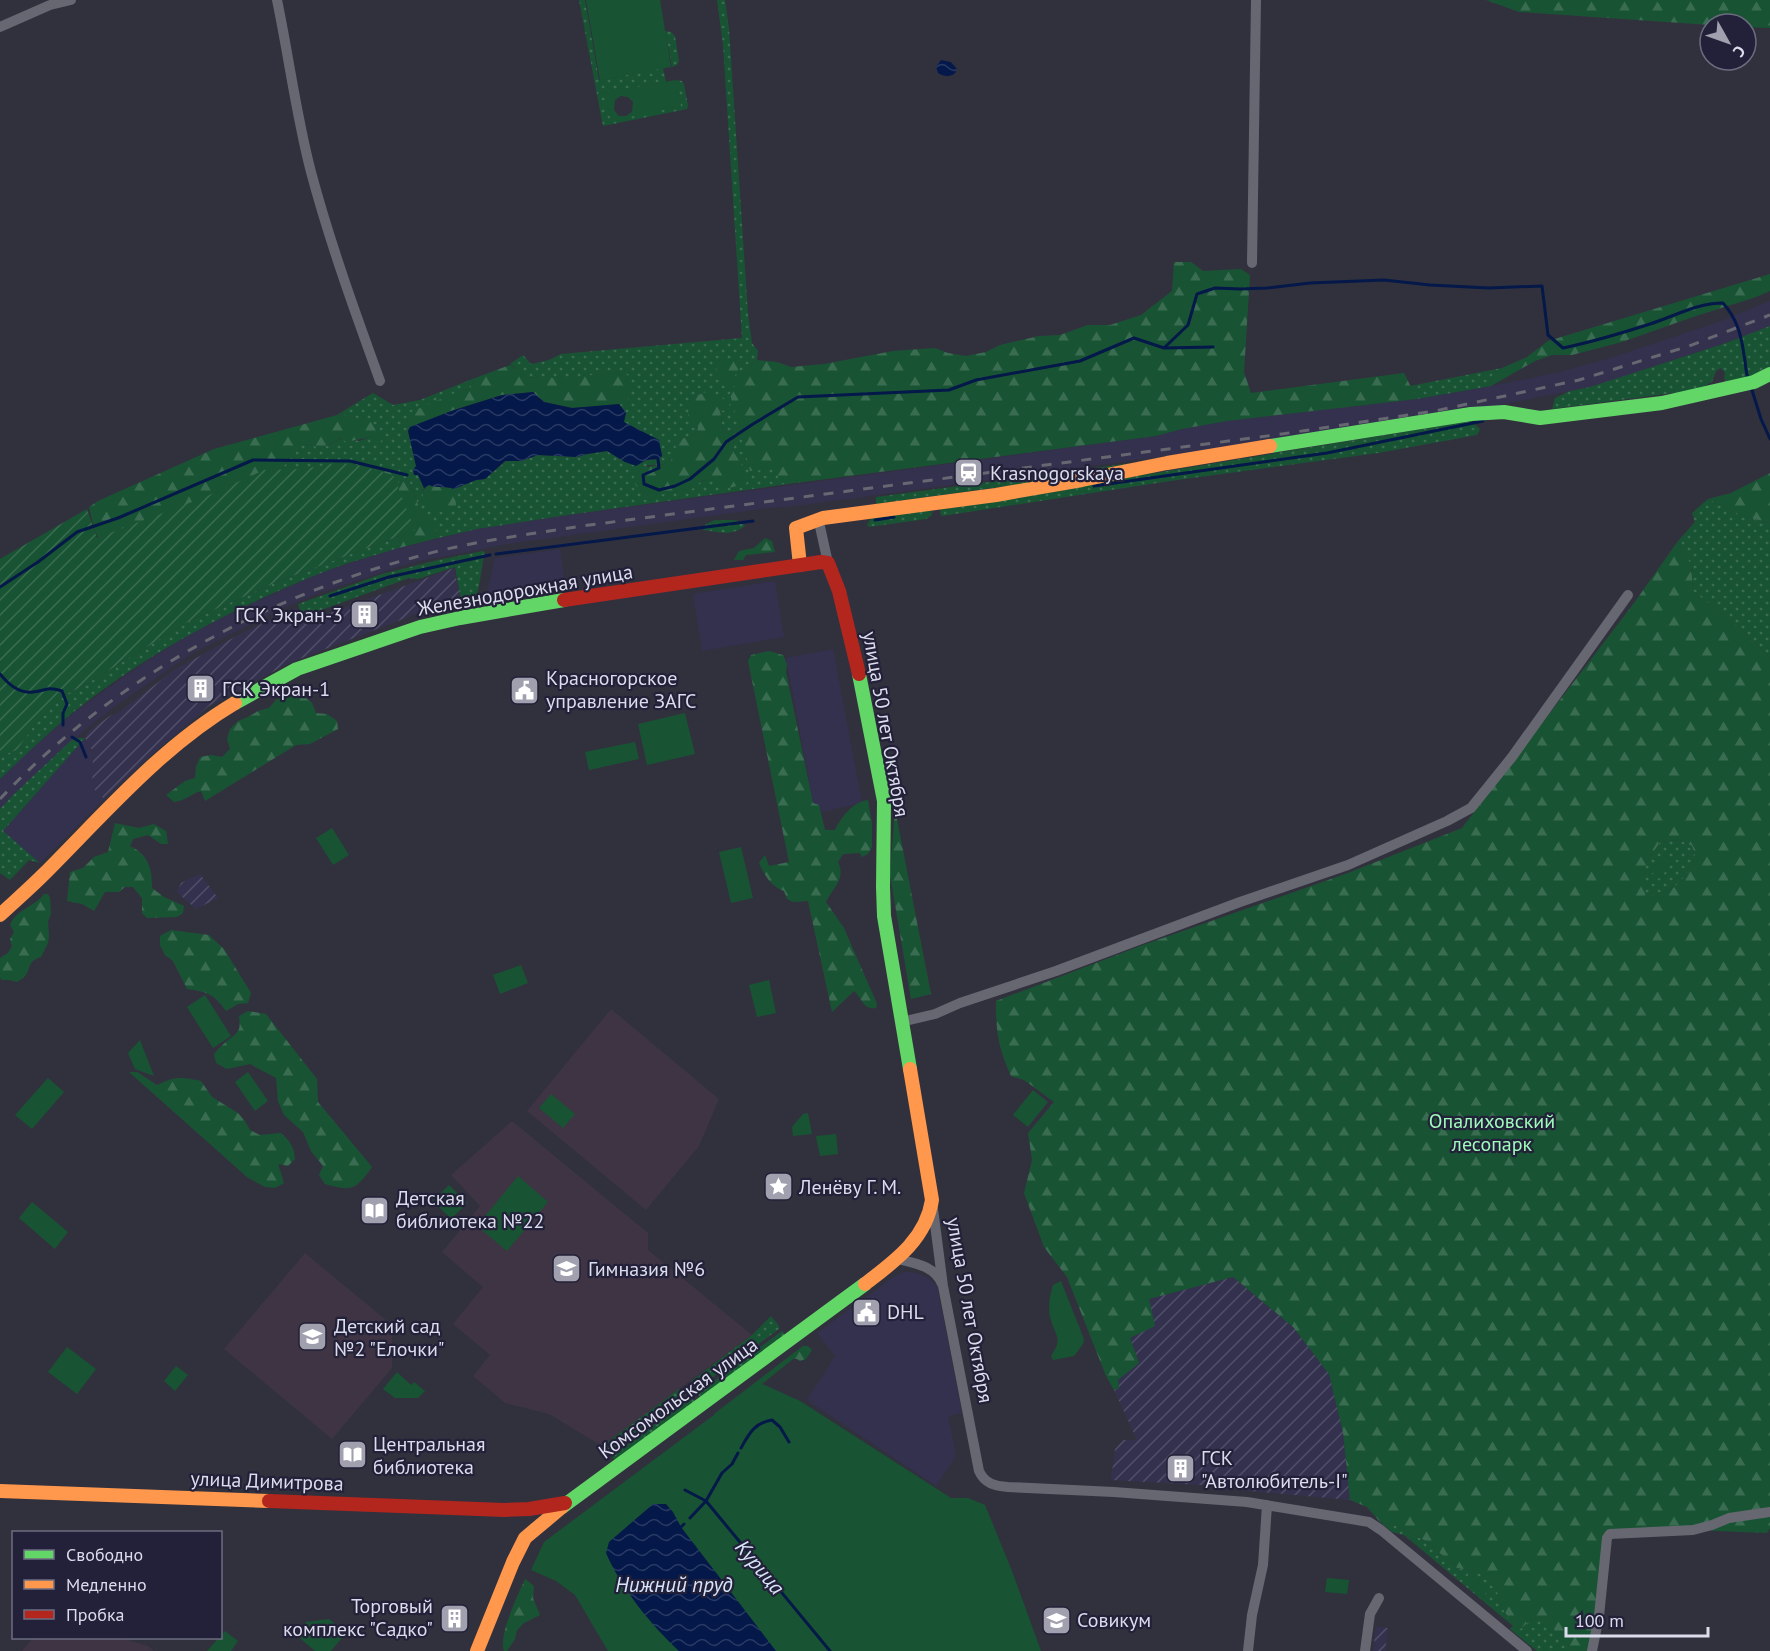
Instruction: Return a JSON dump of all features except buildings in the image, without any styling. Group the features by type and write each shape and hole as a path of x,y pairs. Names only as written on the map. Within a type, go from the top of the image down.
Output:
{"street":[{"path":"0,27 50,4 71,0"},
{"path":"277,0 311,171 343,277 380,381"},
{"path":"1252,264 1256,0"},
{"path":"800,565 796,528 801,524 819,522 823,518 1016,491 1167,463 1471,414 1504,412 1540,418 1662,403 1754,382 1770,374"},
{"path":"819,522 828,563"},
{"name":"Железнодорожная улица","path":"0,915 42,876 125,791 168,752 220,712 297,669 420,627 460,618 584,597 821,562 828,563"},
{"name":"улица 50 лет Октября","path":"828,563 839,591 852,641 884,801 886,821 882,895 888,946 932,1200 943,1286 979,1471 986,1481 997,1486 1114,1492 1267,1505 1369,1522 1382,1530 1527,1651"},
{"path":"901,1022 935,1014 960,1003 1056,971 1347,865 1471,808 1512,757 1628,595"},
{"name":"Комсомольская улица","path":"477,1651 525,1538 546,1519 898,1259 921,1231 928,1217 932,1200"},
{"path":"898,1259 929,1269 939,1277 943,1286"},
{"name":"улица Димитрова","path":"0,1491 510,1510 569,1503"},
{"path":"1248,1651 1252,1615 1263,1565 1267,1505"},
{"path":"510,1510 523,1519 527,1528 525,1538"},
{"path":"1593,1651 1607,1538 1610,1534 1693,1530 1712,1526 1729,1518 1770,1512"},
{"path":"1365,1651 1370,1614 1379,1598"}],"shaded area":[{"path":"1770,301 1770,326 1714,347 1590,387 1463,412 1158,457 508,544 414,562 319,593 283,608 191,654 86,729 0,809 0,779 73,713 142,664 197,630 253,603 322,572 395,549 477,529 561,516 1156,436 1227,421 1417,399 1491,386 1556,373 1617,356 1716,323"},
{"path":"560,549 566,589 485,601 495,558"},
{"path":"454,568 460,597 289,663 209,706 152,754 104,799 92,787 93,752 85,738 89,731 111,715 117,714 174,670 244,632 296,608 302,623"},
{"path":"775,581 784,637 702,651 693,594"},
{"path":"833,649 862,803 815,813 786,658"},
{"path":"85,738 93,752 92,787 104,799 40,863 3,831"},
{"path":"200,874 218,898 196,909 177,892 181,883"},
{"path":"611,1009 719,1099 699,1146 646,1210 527,1111"},
{"name":"Гимназия №6","path":"512,1121 648,1233 648,1250 752,1335 602,1446 549,1414 505,1403 473,1376 490,1355 453,1324 483,1287 442,1252 480,1206 451,1175"},
{"name":"Детский сад №2 \"Елочки\"","path":"305,1253 392,1325 392,1368 332,1439 224,1349"},
{"path":"904,1272 920,1274 937,1286 962,1413 948,1416 956,1456 936,1486 807,1400 835,1356 817,1333 895,1276"},
{"path":"1233,1277 1293,1327 1330,1374 1343,1432 1350,1500 1239,1490 1239,1487 1111,1480 1115,1449 1123,1440 1137,1440 1114,1390 1119,1388 1118,1380 1130,1338 1149,1299"},
{"path":"1376,1627 1388,1628 1385,1651 1373,1651"},
{"path":"32,1639 124,1639 148,1646 154,1651 22,1651"}],"green space":[{"path":"579,0 585,0 599,80 663,68 666,82 605,93 611,120 680,106 675,80 682,81 684,84 687,109 603,126"},
{"path":"586,0 660,0 671,67 600,80"},
{"path":"717,0 725,0 729,29 748,314 752,343 758,351 757,360 740,377 778,468 780,482 788,484 477,529 434,539 437,533 422,514 407,478 398,483 383,476 275,476 303,444 314,445 319,450 342,438 359,441 370,437 364,419 337,415 373,393 393,405 420,400 475,378 470,389 457,392 407,420 418,475 424,488 422,492 428,505 453,496 454,489 476,480 485,479 506,461 521,461 538,455 577,457 607,451 625,462 658,459 662,456 658,440 623,422 626,413 619,404 626,404 619,371 554,379 525,377 510,364 523,355 531,364 549,360 561,354 742,338 723,45","holes":["729,401 720,411 723,430 733,432 734,453 709,479 649,497 643,490 647,465 659,465 672,460 676,444 681,439 697,434 698,426"]},
{"path":"1486,0 1770,0 1770,28 1758,28 1758,12 1698,12 1698,24 1519,12"},
{"path":"665,31 675,36 679,61 672,67"},
{"path":"675,80 681,106 611,121 604,93","holes":["621,96 628,97 633,102 632,112 626,116 619,116 614,110 615,100"]},
{"path":"1174,262 1191,262 1203,271 1241,269 1250,275 1244,372 1251,393 1404,373 1417,399 1227,421 1156,436 788,484 779,482 777,469 750,471 730,394 740,377 757,360 777,362 791,367 824,364 893,351 935,348 966,356 1039,336 1060,335 1088,325 1110,325 1141,315 1172,291"},
{"path":"1770,274 1770,291 1756,297 1622,342 1572,355 1552,355 1535,361 1491,386 1492,376 1502,368 1527,357 1548,341"},
{"path":"1770,326 1770,371 1727,383 1724,378 1725,373 1721,368 1716,371 1712,382 1703,389 1552,409 1555,398 1570,391 1590,387 1723,344"},
{"path":"723,357 728,360 742,360 731,385 727,386 720,381 713,363 716,359"},
{"path":"510,365 525,377 535,378 621,372 631,380 630,392 626,404 573,408 544,402 533,392 502,395 410,427 407,420 411,412 457,392 470,389 475,378"},
{"path":"1502,368 1492,376 1491,386 1417,399 1410,386"},
{"path":"706,392 729,401 730,410 720,411 723,430 733,432 734,453 740,459 747,483 722,490 709,479 701,481 695,488 649,497 636,486 634,478 637,470 668,462 675,453 676,444 681,439 697,434 698,426 690,424 688,416 690,398"},
{"path":"337,415 364,419 378,426 383,435 381,442 370,437 346,442 341,438 319,450 314,445 303,444 275,476 102,544 95,532 89,507 98,501 214,449"},
{"path":"1471,421 1480,429 1477,435 1378,453 1170,481 942,516 940,513 941,508"},
{"path":"335,463 353,464 393,475 415,530 279,581 191,620 83,686 64,695 37,721 17,750 0,756 0,559 87,509 97,538 205,497 264,470 304,469"},
{"path":"1132,463 1087,473 1084,470 1049,475 1029,483 876,504 876,497"},
{"path":"385,470 395,471 398,483 407,478 422,514 437,533 434,539 395,549 399,540 407,533 383,476"},
{"path":"1770,473 1770,523 1743,516 1708,499 1731,493"},
{"path":"428,485 454,489 456,504 453,512 442,512 427,504 422,492"},
{"path":"1708,499 1743,516 1770,523 1770,658 1743,631 1693,591 1691,565 1678,541 1695,522 1692,513"},
{"path":"931,510 932,515 926,519 869,527 867,525 873,515"},
{"path":"715,520 735,520 745,526 729,533 703,530 706,524"},
{"path":"407,533 399,540 395,549 339,566 255,601 159,652 99,692 71,714 0,779 0,756 17,750 37,721 64,695 83,686 191,620 279,581"},
{"path":"765,538 772,541 775,552 746,555 743,560 734,560 739,551 754,548"},
{"name":"Опалиховский лесопарк","path":"1678,541 1691,565 1693,591 1743,631 1770,658 1770,1528 1767,1533 1693,1530 1610,1534 1592,1651 1572,1651 1552,1627 1535,1617 1520,1629 1503,1609 1495,1583 1476,1571 1457,1568 1426,1541 1396,1526 1380,1522 1367,1507 1350,1500 1343,1432 1329,1374 1293,1327 1233,1277 1149,1299 1155,1326 1130,1338 1139,1363 1118,1380 1119,1388 1114,1390 1106,1376 1067,1277 1044,1247 1024,1193 1032,1160 1028,1133 1054,1102 1024,1080 1011,1076 999,1039 996,1001 1143,945 1348,873 1462,828 1634,603","holes":["1680,840 1692,846 1695,855 1689,872 1675,887 1645,899 1646,863 1660,842"]},
{"path":"485,552 476,604 470,607 462,606 455,567 418,579 409,578 302,617 298,604 382,574"},
{"path":"769,651 783,655 787,664 786,672 813,803 819,805 825,830 835,830 852,807 868,800 872,823 872,847 868,854 862,857 860,853 843,854 838,862 840,879 826,902 844,928 877,1004 876,1008 865,1005 854,991 832,1012 808,901 793,902 787,899 784,891 769,880 759,863 765,855 769,866 789,862 748,661 751,655"},
{"path":"296,690 312,703 316,713 327,714 337,721 338,729 310,744 296,745 205,801 201,791 174,802 166,795 185,781 195,778 200,757 211,755 222,757 230,749 227,739 230,729 238,721 269,708 276,700"},
{"path":"685,713 695,754 647,765 638,724"},
{"path":"74,738 85,738 3,831 40,863 29,860 10,880 0,873 0,809"},
{"path":"635,742 639,759 589,770 585,752"},
{"path":"895,809 931,994 911,999 890,875"},
{"path":"115,823 139,828 154,824 166,831 168,844 161,844 148,835 133,839 130,846 148,863 152,888 164,897 184,906 183,913 177,917 147,918 142,913 142,898 133,887 125,887 119,892 105,892 94,911 82,904 67,901 70,872 83,868 94,857 108,852"},
{"path":"332,828 349,855 333,865 316,838"},
{"path":"1680,840 1692,846 1695,855 1689,872 1675,887 1644,900 1646,863 1660,842"},
{"path":"741,847 753,898 731,903 719,852"},
{"path":"1663,854 1673,861 1660,879 1650,871"},
{"path":"44,894 48,894 50,898 48,943 41,957 32,962 22,979 17,982 2,980 0,978 0,958 8,953 12,946 10,939 14,932 10,925 17,915"},
{"path":"171,930 209,935 224,949 251,993 248,1003 238,1004 226,1011 210,995 187,989 173,961 165,955 160,945 160,936"},
{"path":"521,965 528,983 500,994 493,975"},
{"path":"769,980 776,1013 757,1017 749,985"},
{"path":"205,995 231,1036 213,1048 187,1007"},
{"path":"248,1011 266,1014 317,1079 318,1102 372,1167 357,1185 341,1188 325,1184 319,1175 323,1166 311,1151 303,1132 284,1115 278,1101 276,1078 250,1064 227,1069 216,1063 214,1054 237,1033 240,1025 239,1016"},
{"path":"140,1040 154,1076 135,1069 128,1053"},
{"path":"129,1072 137,1072 157,1085 179,1078 201,1081 212,1097 238,1113 250,1130 260,1135 281,1133 291,1145 295,1159 288,1166 278,1164 284,1183 275,1188 265,1187 247,1177"},
{"path":"248,1072 268,1101 255,1111 235,1082"},
{"path":"48,1078 64,1092 32,1129 15,1115"},
{"path":"1033,1090 1048,1102 1028,1127 1013,1115"},
{"path":"551,1094 575,1114 563,1128 539,1108"},
{"path":"808,1113 812,1134 793,1136 792,1127 803,1114"},
{"path":"836,1134 838,1154 820,1156 816,1136"},
{"path":"518,1176 548,1202 507,1251 477,1226"},
{"path":"449,1185 467,1203 451,1219 433,1201"},
{"path":"32,1202 68,1232 55,1249 19,1218"},
{"path":"1061,1281 1084,1339 1074,1356 1053,1360 1051,1356 1058,1341 1050,1316 1049,1302 1053,1285"},
{"path":"771,1316 779,1329 698,1388 694,1388 690,1382 752,1335"},
{"path":"782,1331 786,1336 700,1398 698,1393"},
{"path":"803,1346 808,1346 812,1350 806,1359 800,1361 793,1359 720,1418 714,1414"},
{"path":"67,1347 96,1369 77,1394 48,1372"},
{"path":"176,1366 188,1375 175,1391 164,1381"},
{"path":"397,1372 411,1385 414,1382 425,1391 418,1398 395,1398 383,1389"},
{"path":"758,1382 800,1401 951,1498 968,1498 985,1505 1041,1651 608,1651 575,1595 556,1581 531,1570 544,1542"},
{"path":"679,1389 684,1397 610,1451 605,1453 600,1451 602,1446"},
{"path":"690,1398 695,1401 616,1460 612,1458 615,1454"},
{"path":"1380,1522 1396,1526 1426,1541 1457,1568 1476,1571 1495,1583 1503,1609 1520,1629 1535,1617 1552,1626 1572,1651 1537,1651 1510,1629 1513,1626 1404,1535 1392,1532"},
{"path":"1471,1572 1490,1588 1482,1598 1463,1581"},
{"path":"1327,1578 1349,1580 1347,1594 1325,1592"},
{"path":"525,1579 534,1586 533,1598 540,1615 524,1623 517,1630 515,1639 507,1651 504,1651 506,1626"},
{"path":"329,1619 346,1633 331,1651 315,1651 296,1635 306,1622"},
{"path":"225,1631 238,1641 231,1651 207,1651 218,1639 222,1639"}],"water":[{"path":"941,60 951,62 957,69 956,72 946,76 938,73 936,67"},
{"path":"533,392 544,402 572,408 619,404 626,413 624,422 659,440 662,456 658,459 646,460 636,466 607,451 577,457 538,455 521,461 505,461 485,479 476,480 454,489 429,485 424,488 418,475 414,475 413,470 416,466 408,431 410,427 502,395"},
{"name":"Нижний пруд","path":"653,1504 666,1504 673,1512 681,1527 776,1651 679,1651 658,1630 628,1593 606,1553 609,1542"}],"waterway":[{"path":"1165,347 1188,325 1197,294 1215,288 1267,288 1310,283 1384,280 1489,288 1542,286 1548,335 1563,348 1629,331 1695,308 1723,303 1738,327 1748,378"},
{"path":"656,457 659,468 643,475 644,484 659,490 690,479 714,459 726,442 798,397 949,390 976,380 1080,361 1134,338 1164,348 1213,347"},
{"path":"1751,387 1770,439"},
{"path":"1094,486 1327,453 1483,421"},
{"path":"0,587 77,532 118,518 253,460 350,461 407,475"},
{"path":"875,520 894,517"},
{"path":"496,554 753,521"},
{"path":"330,596 389,577 490,555"},
{"name":"Курица","path":"0,674 10,685 19,690 62,691 67,704 63,713 63,725"},
{"name":"Курица","path":"72,737 80,742 86,757"},
{"path":"741,1448 756,1426 772,1420 780,1427 789,1442"},
{"path":"690,1518 706,1501 722,1473 732,1464 738,1453"},
{"name":"Курица","path":"685,1490 706,1501 830,1651"},
{"path":"681,1527 684,1524"}],"railway":[{"path":"0,799 43,757 89,718 138,682 189,650 298,597 354,576 433,552 582,526 1282,434 1435,411 1579,380 1689,346 1770,315"}],"traffic: fast":[{"path":"1270,446 1471,414 1504,412 1540,418 1662,403 1754,382 1770,374"},
{"path":"235,703 297,669 420,627 564,600"},
{"path":"859,674 884,801 884,916 910,1069"},
{"path":"562,1507 865,1284"}],"traffic: slow":[{"path":"800,565 796,528 823,518 996,495 1270,446"},
{"path":"0,915 39,879 134,782 182,740 235,703"},
{"path":"865,1284 898,1258 916,1238 929,1214 932,1200 910,1069"},
{"path":"0,1491 269,1501"},
{"path":"477,1651 525,1538 562,1507"}],"traffic: jam":[{"path":"564,600 821,562 828,563 839,591 859,674"},
{"path":"269,1501 504,1510 529,1509 565,1503"}],"place":[{"name":"Krasnogorskaya","path":"969,473"},
{"name":"ГСК Экран-3","path":"364,615"},
{"name":"ГСК Экран-1","path":"201,689"},
{"name":"Красногорское управление ЗАГС","path":"525,690"},
{"name":"Ленёву Г. М.","path":"778,1187"},
{"name":"Детская библиотека №22","path":"375,1210"},
{"name":"Гимназия №6","path":"567,1269"},
{"name":"DHL","path":"866,1312"},
{"name":"Детский сад №2 \"Елочки\"","path":"313,1337"},
{"name":"Центральная библиотека","path":"352,1455"},
{"name":"ГСК \"Автолюбитель-I\"","path":"1180,1469"},
{"name":"Торговый комплекс \"Садко\"","path":"454,1618"},
{"name":"Совикум","path":"1056,1620"}]}
